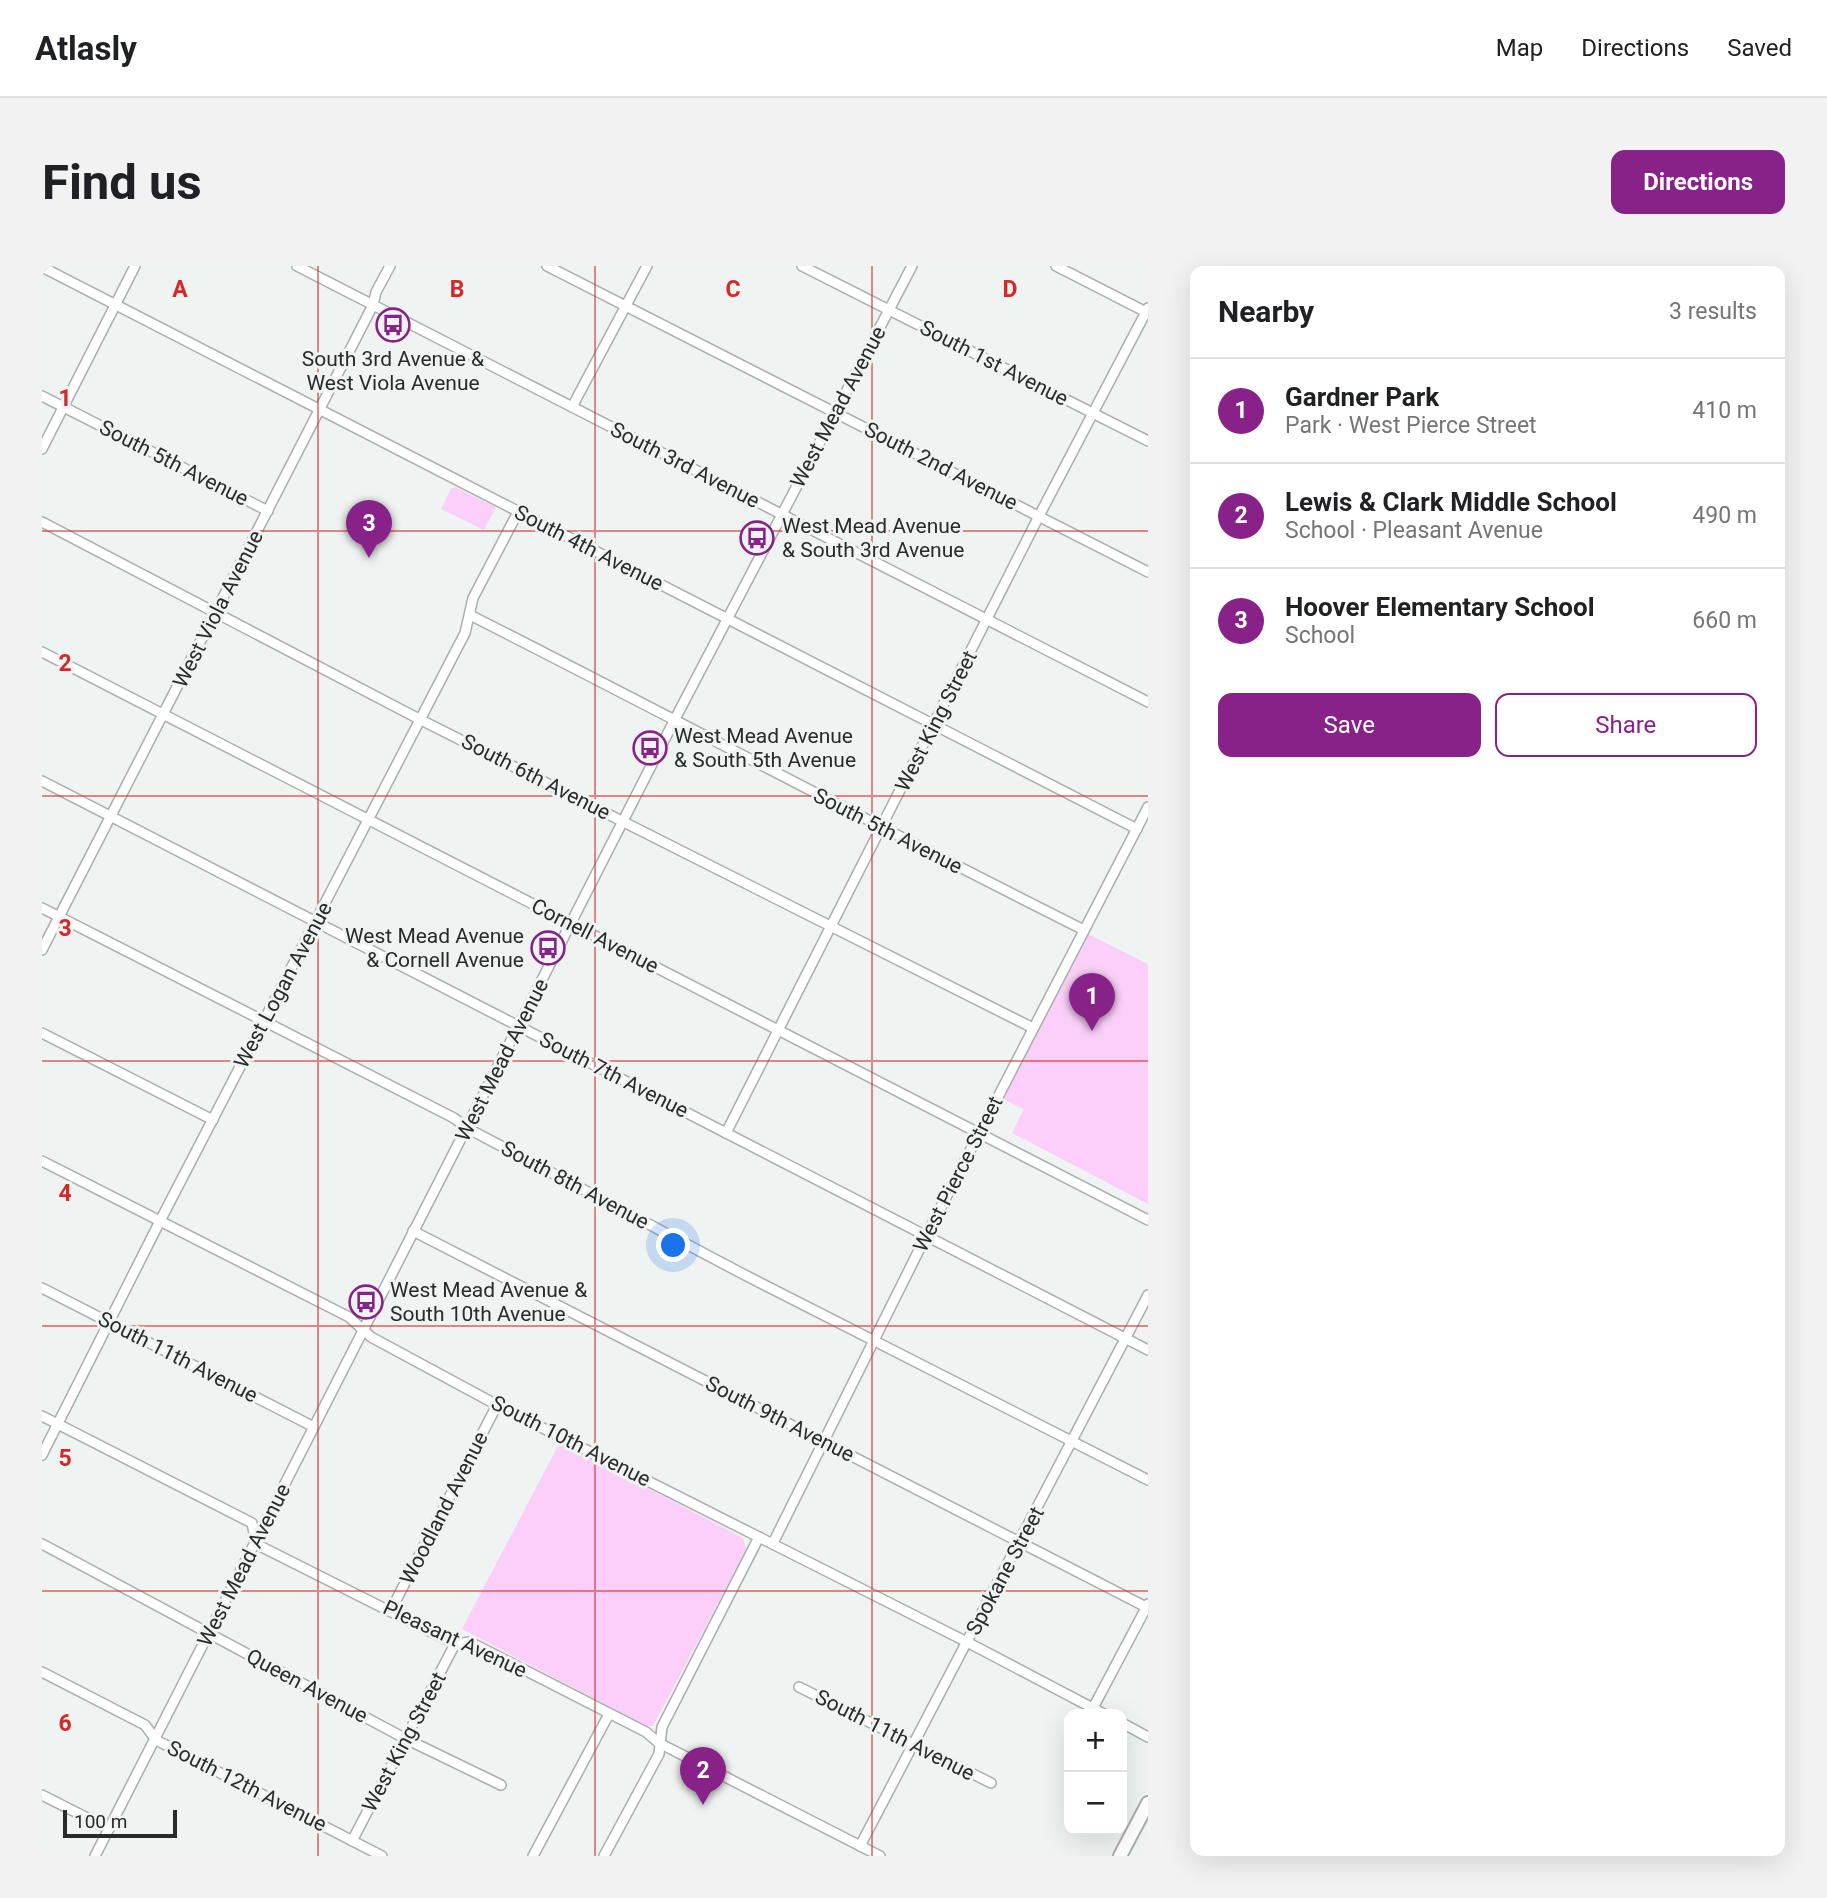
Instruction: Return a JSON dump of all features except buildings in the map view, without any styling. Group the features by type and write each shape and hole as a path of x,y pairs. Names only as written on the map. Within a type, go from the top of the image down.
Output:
{"main road":[{"path":"1120,1856 1148,1803"}],"street":[{"path":"42,449 135,266"},
{"name":"South 3rd Avenue","path":"297,266 1148,702"},
{"name":"West Viola Avenue","path":"42,950 321,410 390,266"},
{"name":"South 2nd Avenue","path":"547,266 1148,572"},
{"path":"572,407 647,266"},
{"name":"South 1st Avenue","path":"802,266 1148,441"},
{"name":"West Mead Avenue","path":"95,1856 675,719 912,266"},
{"path":"1056,266 1147,311"},
{"name":"South 4th Avenue","path":"42,267 1137,829"},
{"name":"West King Street","path":"726,1133 1039,516 1147,311"},
{"name":"South 5th Avenue","path":"42,396 268,511"},
{"name":"West Logan Avenue","path":"42,1455 160,1220 465,633 473,598 518,512"},
{"name":"South 6th Avenue","path":"42,522 421,720 1033,1028"},
{"name":"South 5th Avenue","path":"470,615 675,719 882,829 1084,930"},
{"name":"Cornell Avenue","path":"42,652 1148,1220"},
{"name":"South 7th Avenue","path":"42,781 1148,1350"},
{"name":"West Pierce Street","path":"773,1543 926,1236 1148,807"},
{"name":"South 8th Avenue","path":"42,908 454,1118 467,1128 1148,1480"},
{"path":"42,1033 213,1120"},
{"name":"South 10th Avenue","path":"42,1161 349,1317 371,1337 497,1405 1093,1708"},
{"name":"South 9th Avenue","path":"413,1231 1147,1605"},
{"name":"South 11th Avenue","path":"42,1288 314,1427"},
{"name":"Spokane Street","path":"860,1846 1148,1295"},
{"name":"Woodland Avenue","path":"391,1610 497,1405"},
{"path":"42,1416 252,1523 256,1544"},
{"path":"604,1856 659,1754 662,1727 759,1536"},
{"name":"Queen Avenue","path":"42,1544 406,1739 501,1785"},
{"name":"Pleasant Avenue","path":"256,1544 455,1644 470,1642 880,1856"},
{"path":"1093,1708 1147,1605"},
{"name":"West King Street","path":"352,1841 455,1644"},
{"name":"South 12th Avenue","path":"42,1672 145,1725 156,1740 382,1856"},
{"name":"South 11th Avenue","path":"799,1687 991,1783"},
{"path":"533,1856 609,1714"},
{"path":"1127,1726 1148,1737"},
{"path":"42,1796 109,1829"}],"shaded area":[{"path":"455,487 496,507 484,530 441,509 451,489"},
{"path":"1088,934 1148,964 1148,1204 1012,1133 1024,1109 1001,1098"},
{"path":"560,1442 743,1538 746,1550 653,1726 646,1726 462,1629"}],"place":[{"name":"South 3rd Avenue & West Viola Avenue","path":"393,325"},
{"name":"West Mead Avenue & South 3rd Avenue","path":"757,538"},
{"name":"Hoover Elementary School","path":"369,558"},
{"name":"West Mead Avenue & South 5th Avenue","path":"650,748"},
{"name":"West Mead Avenue & Cornell Avenue","path":"548,948"},
{"name":"Gardner Park","path":"1092,1031"},
{"name":"West Mead Avenue & South 10th Avenue","path":"366,1302"},
{"name":"Lewis & Clark Middle School","path":"703,1805"}]}
